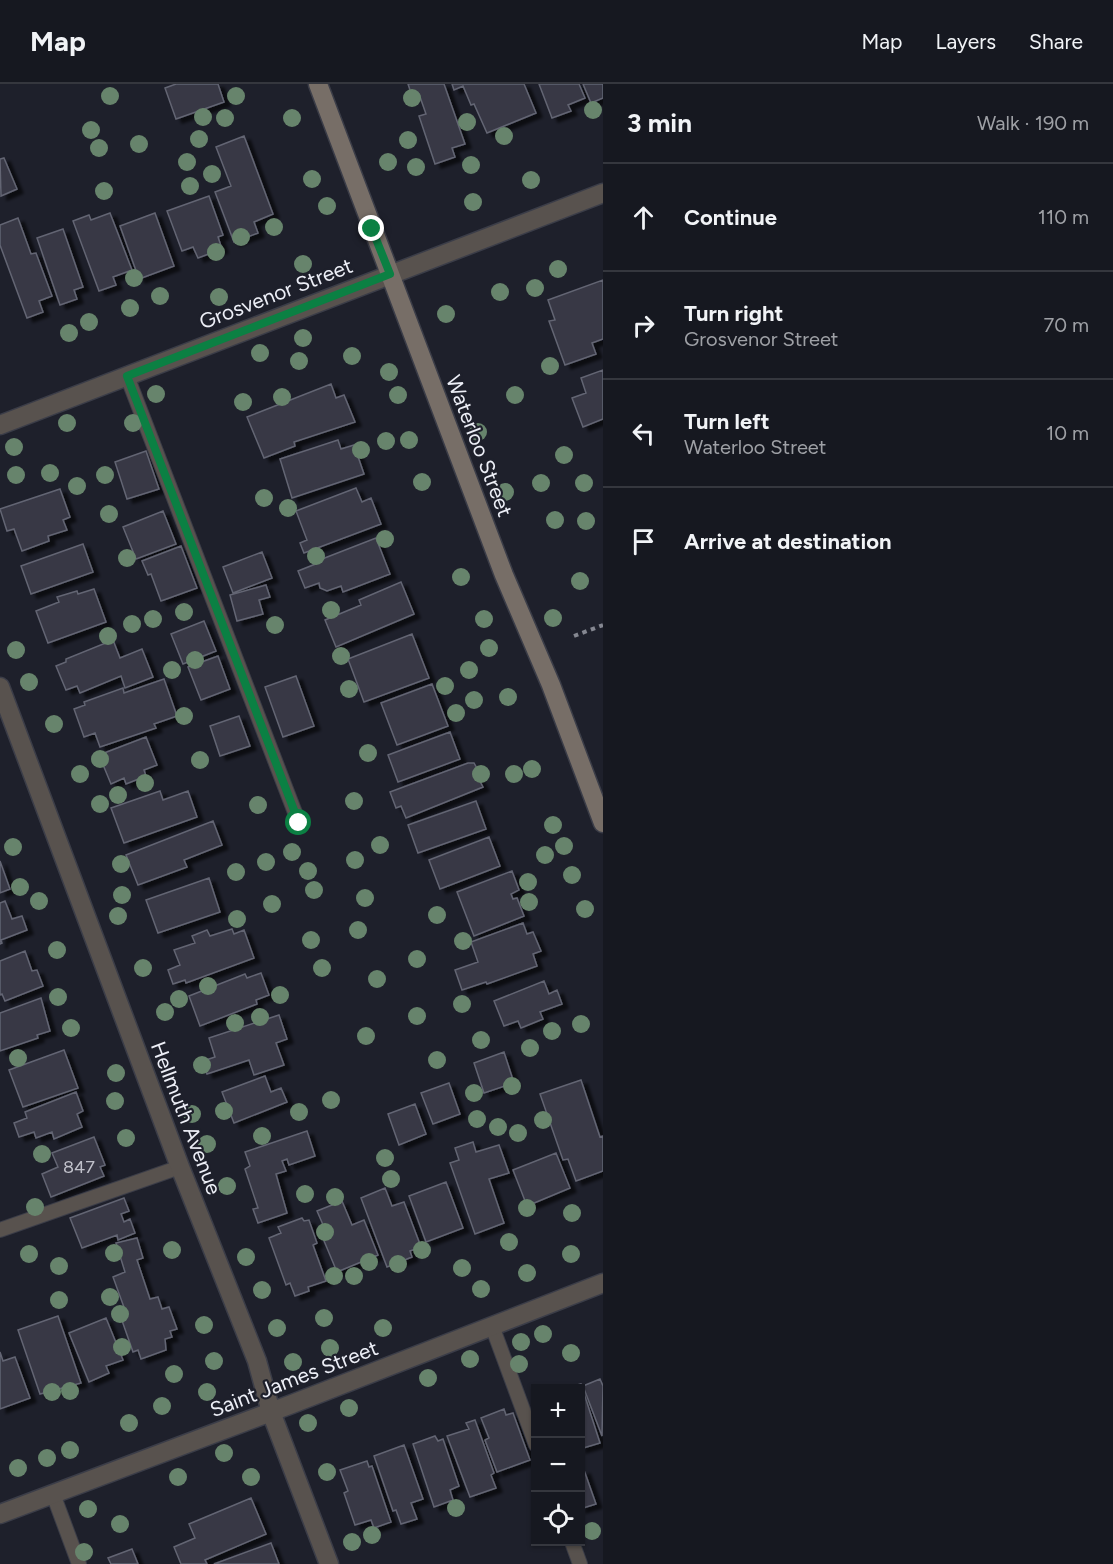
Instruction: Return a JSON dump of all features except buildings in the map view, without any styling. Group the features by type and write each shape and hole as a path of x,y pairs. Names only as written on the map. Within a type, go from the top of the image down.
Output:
{"street":[{"name":"Waterloo Street","path":"318,84 504,575 551,685 603,823"},
{"name":"Grosvenor Street","path":"0,425 603,193"},
{"name":"Hellmuth Avenue","path":"0,687 180,1167 257,1361 271,1412 329,1564"},
{"name":"Saint James Street","path":"0,1514 603,1283"}],"lane":[{"path":"127,376 299,823"},
{"path":"0,1230 180,1167"},
{"path":"492,1326 533,1438"},
{"path":"53,1494 79,1564"},
{"path":"573,1546 580,1564"}],"path":[{"path":"574,636 603,626"}],"route":[{"path":"299,823 127,376 390,274 372,229"}]}
